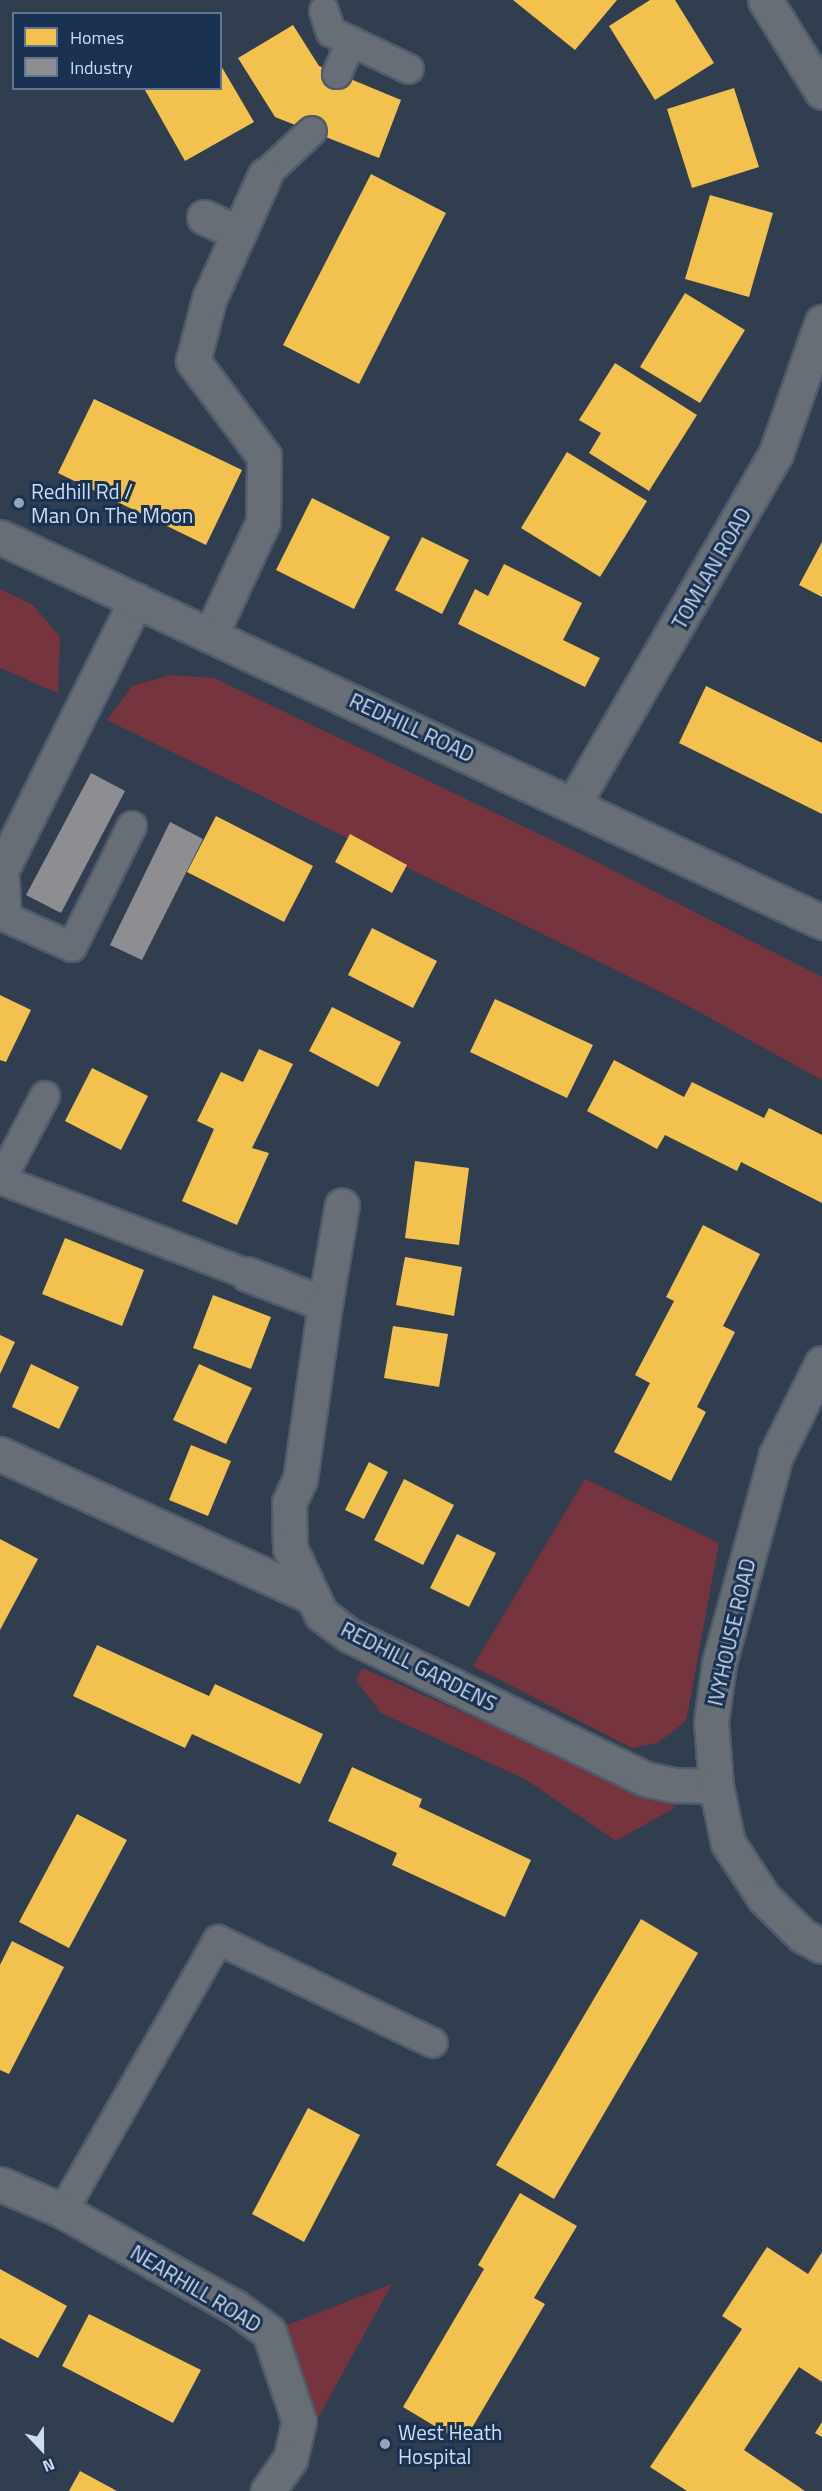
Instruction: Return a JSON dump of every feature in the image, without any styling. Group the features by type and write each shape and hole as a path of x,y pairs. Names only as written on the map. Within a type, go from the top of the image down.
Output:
{"street":[{"path":"765,0 822,92"},
{"path":"211,634 263,522 264,456 193,361 209,299 265,175"},
{"path":"204,217 239,233"},
{"name":"TOMLAN ROAD","path":"574,803 776,453 822,322"},
{"name":"REDHILL ROAD","path":"0,537 574,803 822,921"},
{"path":"7,843 136,600"},
{"name":"REDHILL GARDENS","path":"342,1205 325,1304 300,1479 289,1503 290,1548 309,1596 321,1614 349,1635 646,1779 675,1785 716,1786"},
{"path":"247,1274 325,1304"},
{"name":"IVYHOUSE ROAD","path":"822,1363 776,1455 719,1664 711,1722 716,1786 728,1844 764,1898 803,1936 822,1946"},
{"path":"0,1454 309,1596"},
{"name":"NEARHILL ROAD","path":"0,2184 63,2211 235,2307 269,2332 300,2421 290,2459 268,2491"}],"lane":[{"path":"324,11 331,32 409,69"},
{"path":"337,74 351,41"},
{"path":"265,175 312,131"},
{"path":"7,843 7,918 72,946 132,826"},
{"path":"45,1096 1,1179 247,1274"},
{"path":"63,2211 218,1940 433,2043"}],"shaded area":[{"path":"0,589 33,605 60,637 58,693 0,668"},
{"path":"170,675 214,678 589,858 822,977 822,1080 681,1002 107,720 132,686"},
{"path":"585,1479 719,1543 686,1721 658,1743 632,1748 473,1666"},
{"path":"362,1668 676,1807 616,1841 525,1779 381,1713 356,1680"},
{"path":"392,2284 314,2425 287,2325"}],"building: Homes":[{"path":"513,0 617,0 575,50"},
{"path":"650,0 675,0 714,63 655,100 609,26"},
{"path":"293,25 319,66 401,100 379,158 275,117 238,58"},
{"path":"222,67 254,122 185,161 145,90 222,90"},
{"path":"734,88 759,167 692,188 667,109"},
{"path":"371,174 446,213 359,384 283,345"},
{"path":"710,195 773,213 749,297 685,279"},
{"path":"685,293 745,330 700,403 640,367"},
{"path":"615,363 697,415 649,491 589,453 601,433 579,420"},
{"path":"94,399 242,470 206,545 58,473"},
{"path":"567,452 647,501 600,577 521,528"},
{"path":"312,498 390,537 354,609 276,570"},
{"path":"422,537 469,560 442,614 395,590"},
{"path":"822,542 822,597 799,585"},
{"path":"504,564 582,603 563,640 600,658 585,687 458,624 475,589 488,596"},
{"path":"706,686 822,743 822,814 679,743"},
{"path":"216,816 313,866 284,922 187,872"},
{"path":"350,834 407,865 392,893 335,862"},
{"path":"372,928 437,961 413,1008 348,975"},
{"path":"0,995 31,1010 6,1062 0,1060"},
{"path":"495,999 593,1045 567,1098 470,1052"},
{"path":"332,1007 401,1042 378,1087 309,1051"},
{"path":"259,1049 293,1064 252,1148 269,1153 237,1225 182,1201 214,1129 197,1121 221,1072 243,1082"},
{"path":"614,1060 684,1097 692,1082 764,1118 769,1108 822,1135 822,1203 741,1162 737,1171 665,1135 657,1149 587,1111"},
{"path":"92,1068 148,1096 121,1150 65,1121"},
{"path":"415,1161 469,1168 459,1245 405,1238"},
{"path":"703,1225 760,1254 723,1326 735,1332 697,1407 706,1412 671,1481 614,1452 650,1383 635,1375 674,1301 666,1297"},
{"path":"65,1238 144,1270 122,1326 42,1294"},
{"path":"405,1257 462,1267 454,1316 396,1305"},
{"path":"213,1295 271,1317 251,1369 193,1348"},
{"path":"393,1326 448,1334 439,1387 384,1378"},
{"path":"0,1335 15,1342 0,1374"},
{"path":"31,1364 79,1387 59,1429 12,1407"},
{"path":"199,1364 252,1388 226,1444 173,1420"},
{"path":"191,1445 231,1461 208,1516 169,1500"},
{"path":"369,1462 388,1472 364,1519 345,1510"},
{"path":"404,1479 454,1505 423,1565 374,1540"},
{"path":"457,1534 496,1553 469,1607 430,1588"},
{"path":"0,1539 38,1559 0,1630"},
{"path":"97,1645 209,1696 215,1684 323,1734 300,1784 192,1734 185,1748 73,1696"},
{"path":"352,1767 422,1799 419,1807 531,1860 505,1917 392,1865 397,1853 328,1821"},
{"path":"77,1814 127,1840 69,1948 19,1922"},
{"path":"641,1919 698,1953 554,2199 496,2165"},
{"path":"12,1941 64,1967 9,2074 0,2070 0,1965"},
{"path":"308,2108 360,2135 304,2242 252,2214"},
{"path":"520,2193 577,2226 534,2298 545,2304 463,2443 403,2407 484,2269 478,2265"},
{"path":"767,2247 808,2274 822,2252 822,2382 799,2367 744,2450 805,2491 687,2491 650,2467 742,2329 722,2316"},
{"path":"0,2269 67,2306 38,2358 0,2338"},
{"path":"89,2314 201,2370 173,2423 62,2366"},
{"path":"822,2422 822,2437 815,2433"},
{"path":"80,2471 117,2491 69,2491"}],"building: Industry":[{"path":"91,773 125,791 61,913 26,895"},
{"path":"170,822 203,839 142,960 110,945"}],"place":[{"name":"Redhill Rd / Man On The Moon","path":"19,503"},
{"name":"West Heath Hospital","path":"385,2444"}]}
